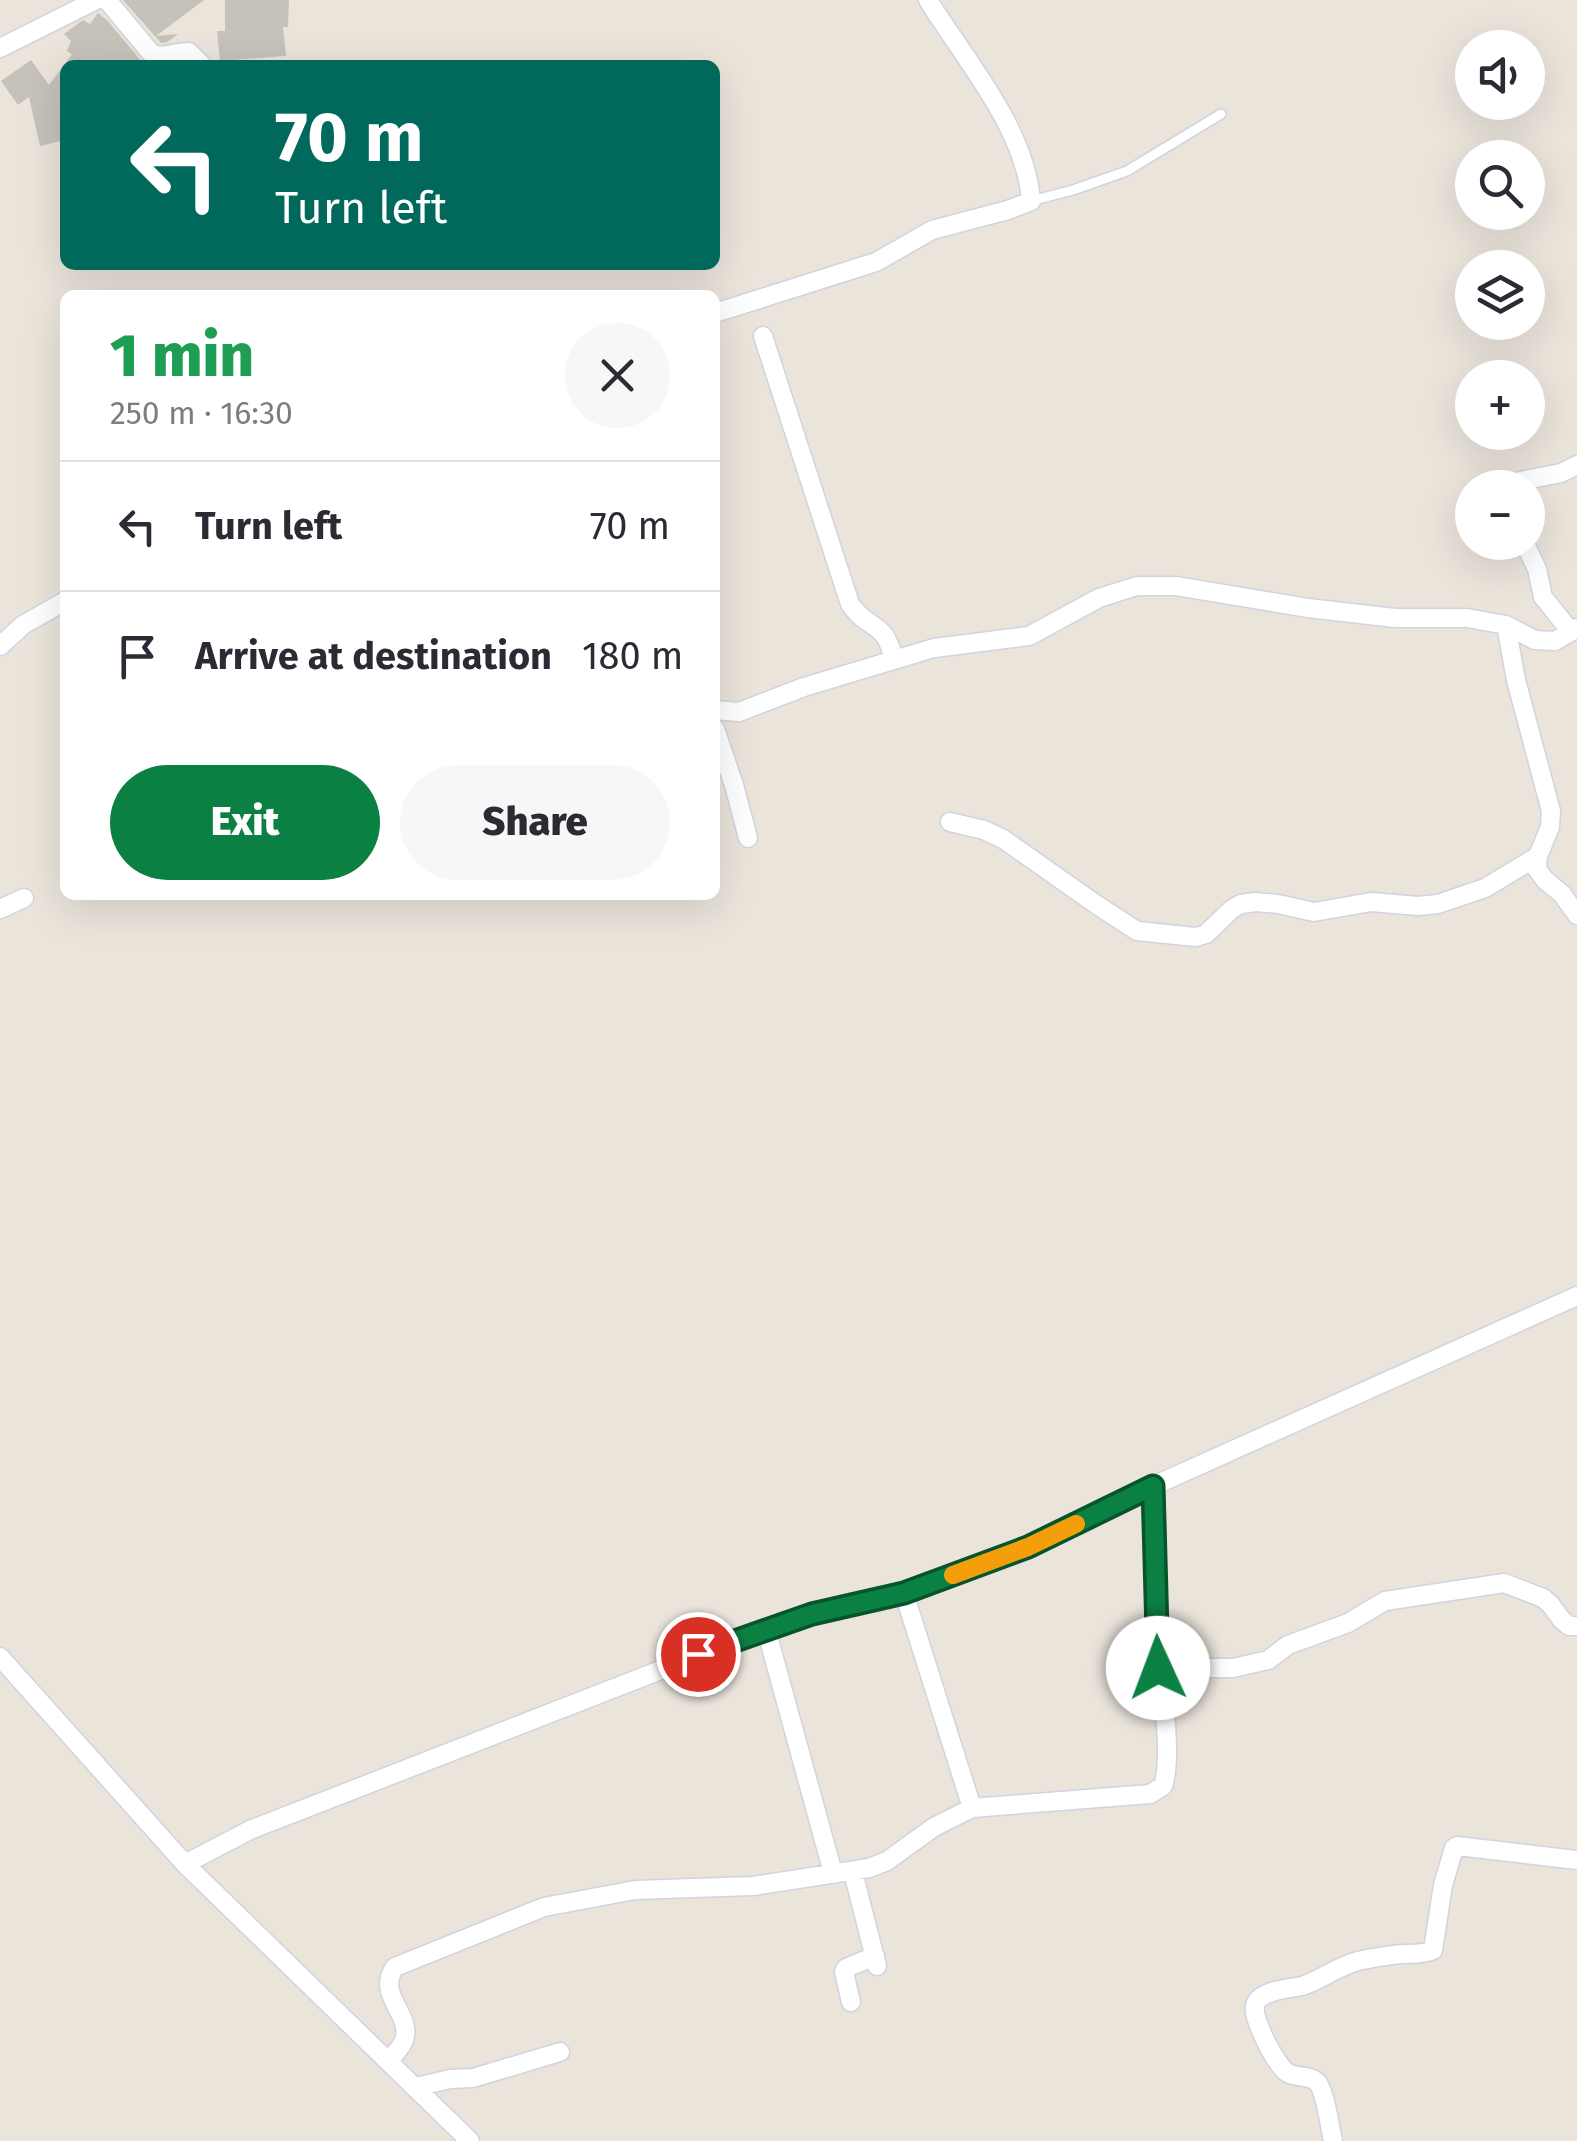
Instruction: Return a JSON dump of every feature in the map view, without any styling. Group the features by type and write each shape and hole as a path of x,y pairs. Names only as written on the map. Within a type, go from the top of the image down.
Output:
{"street":[{"path":"0,48 96,0"},
{"path":"107,0 151,54 189,52 197,60"},
{"path":"720,311 876,262 932,230 1031,201 1029,179 1003,116 928,0"},
{"path":"762,336 850,604 858,615 884,633 894,660"},
{"path":"1545,476 1577,465"},
{"path":"720,710 739,712 804,687 934,648 1029,636 1100,598 1136,586 1176,586 1378,616 1467,618 1506,625 1535,640 1555,641 1574,630 1543,597 1532,560"},
{"path":"0,646 23,626 60,604"},
{"path":"1506,625 1516,680 1551,810 1537,869 1574,904"},
{"path":"720,744 748,838"},
{"path":"950,822 1003,839 1138,930 1196,937 1206,934 1232,909 1255,902 1314,912 1371,902 1438,904 1485,888 1538,856"},
{"path":"0,909 24,898"},
{"path":"185,1864 250,1830 766,1629 904,1593 1028,1547 1153,1486 1577,1296"},
{"path":"388,2060 406,2034 388,1985 395,1967 544,1906 635,1890 753,1886 853,1872 887,1862 934,1827 972,1808 1150,1794 1164,1786 1168,1771 1158,1668 1153,1486"},
{"path":"1158,1668 1233,1668 1268,1660 1288,1644 1348,1623 1385,1601 1504,1583 1543,1598 1569,1626 1577,1626"},
{"path":"904,1593 972,1808"},
{"path":"766,1629 833,1873"},
{"path":"0,1658 185,1864 470,2141"},
{"path":"1332,2141 1320,2086 1313,2079 1291,2075 1280,2066 1260,2028 1255,2010 1258,2000 1305,1985 1354,1962 1433,1950 1443,1885 1457,1846 1577,1860"},
{"path":"851,2002 846,1968 876,1961 853,1872"},
{"path":"416,2087 474,2078 560,2052"}],"lane":[{"path":"1031,201 1126,171 1221,114"}],"building":[{"path":"123,0 204,0 156,36 178,34 161,43"},
{"path":"225,0 289,0 288,27 283,27 286,56 220,60 217,31 225,31"},
{"path":"98,13 140,60 68,60 72,54 67,51 71,41 64,34 83,20 90,24"},
{"path":"31,60 49,85 60,70 60,141 40,146 29,97 18,105 1,81"}],"slow traffic":[{"path":"953,1575 1076,1524"}],"route":[{"path":"698,1654 812,1614 904,1593 1028,1547 1153,1486 1158,1668"}]}
